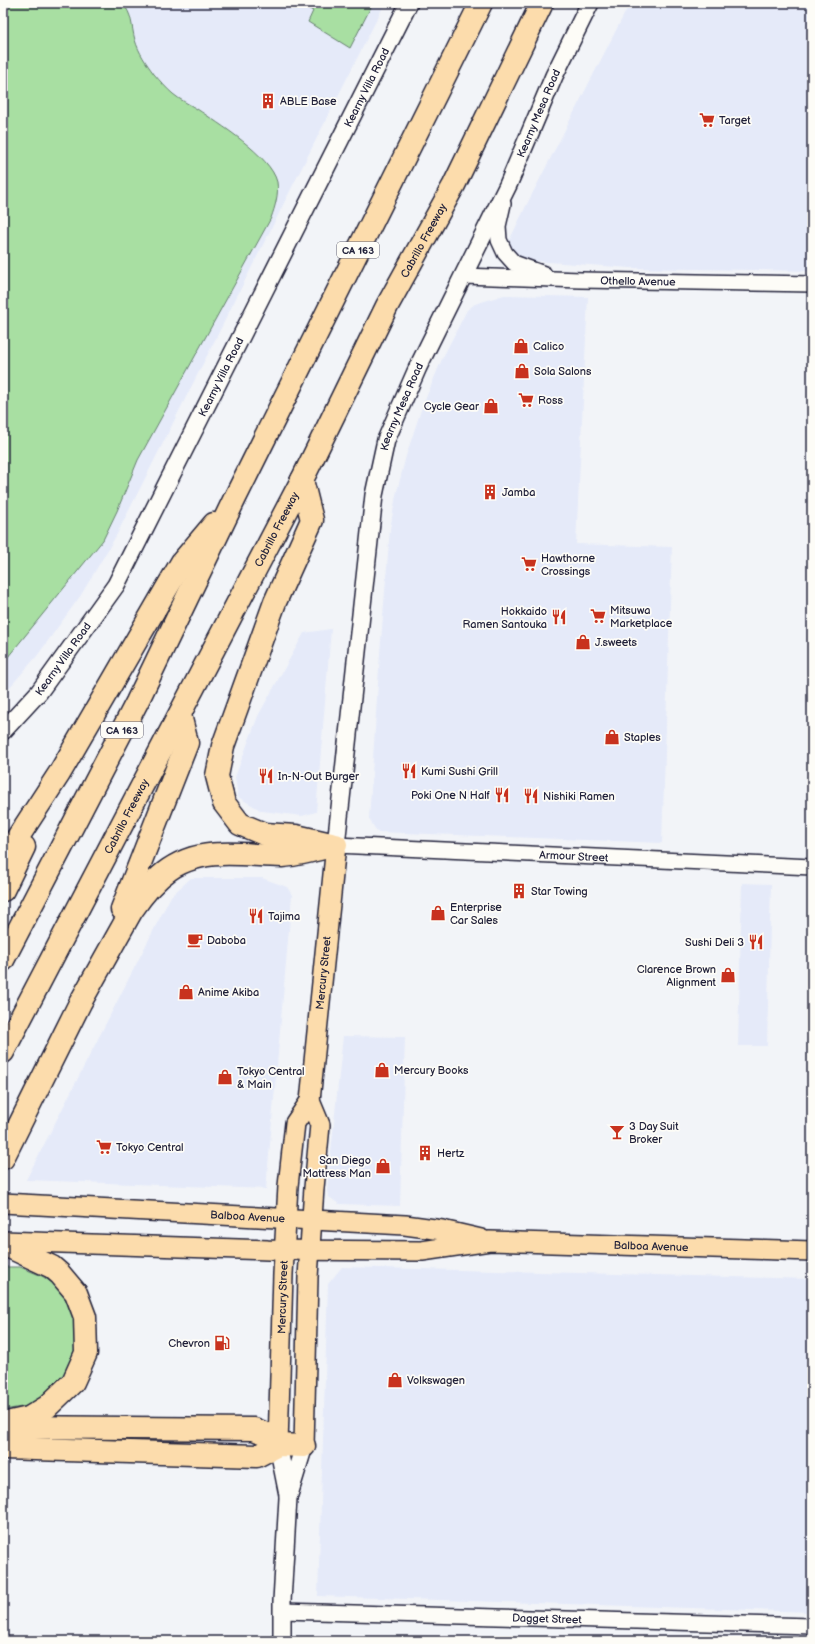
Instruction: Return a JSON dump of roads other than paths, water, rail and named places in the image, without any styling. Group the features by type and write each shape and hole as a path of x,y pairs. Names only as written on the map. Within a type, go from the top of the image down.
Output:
{"highway":[{"name":"CA 163","path":"3,960 137,702 235,498 481,3"},
{"name":"Cabrillo Freeway","path":"3,1052 302,480 387,306 454,185 542,3"},
{"path":"302,480 312,520 275,602 223,746 217,776 224,804 240,824 264,834 296,836 336,845"},
{"path":"3,860 59,774 182,562 235,498"},
{"path":"3,1158 80,1003 125,902 187,743 180,715"},
{"path":"3,890 59,774"},
{"path":"80,1003 139,898 156,881 179,863 204,855 222,853 283,856 336,845"},
{"path":"3,1244 52,1267 76,1293 85,1317 86,1353 72,1382 47,1407 29,1418 3,1423"},
{"path":"3,1427 254,1429 266,1434 278,1445"},
{"path":"3,1448 257,1456 278,1445 304,1446"}],"main road":[{"name":"Kearny Villa Road","path":"3,731 39,692 116,585 409,3"},
{"name":"Kearny Mesa Road","path":"336,845 373,503 386,440 418,367 508,184 554,76 590,3"},
{"name":"Mercury Street","path":"282,1641 282,1611 288,1498 278,1445 284,1250 288,1186 295,1124 310,1101 336,845"},
{"name":"Mercury Street","path":"288,1498 304,1446 310,1251 320,1125 310,1101"},
{"name":"Balboa Avenue","path":"3,1203 424,1227 490,1241"},
{"name":"Balboa Avenue","path":"3,1241 310,1251 422,1251 490,1241 812,1251"}],"street":[{"path":"508,184 498,226 499,240 505,253 514,263 528,269 574,280"},
{"name":"Othello Avenue","path":"463,276 574,280 812,284"},
{"name":"Armour Street","path":"336,845 812,867"},
{"name":"Dagget Street","path":"282,1611 812,1626"}],"place":[{"name":"ABLE Base","path":"268,101"},
{"name":"Target","path":"707,120"},
{"name":"Calico","path":"521,346"},
{"name":"Sola Salons","path":"522,371"},
{"name":"Ross","path":"526,400"},
{"name":"Cycle Gear","path":"491,406"},
{"name":"Jamba","path":"490,492"},
{"name":"Hawthorne Crossings","path":"529,564"},
{"name":"Mitsuwa Marketplace","path":"598,616"},
{"name":"Hokkaido Ramen Santouka","path":"559,617"},
{"name":"J.sweets","path":"583,642"},
{"name":"Staples","path":"612,737"},
{"name":"Kumi Sushi Grill","path":"409,771"},
{"name":"In-N-Out Burger","path":"266,776"},
{"name":"Poki One N Half","path":"502,795"},
{"name":"Nishiki Ramen","path":"531,796"},
{"name":"Star Towing","path":"519,891"},
{"name":"Enterprise Car Sales","path":"438,913"},
{"name":"Tajima","path":"256,916"},
{"name":"Daboba","path":"195,940"},
{"name":"Sushi Deli 3","path":"756,942"},
{"name":"Clarence Brown Alignment","path":"728,975"},
{"name":"Anime Akiba","path":"186,992"},
{"name":"Mercury Books","path":"382,1070"},
{"name":"Tokyo Central & Main","path":"225,1077"},
{"name":"3 Day Suit Broker","path":"617,1132"},
{"name":"Tokyo Central","path":"104,1147"},
{"name":"Hertz","path":"425,1153"},
{"name":"San Diego Mattress Man","path":"383,1166"},
{"name":"Chevron","path":"222,1343"},
{"name":"Volkswagen","path":"395,1380"}]}
